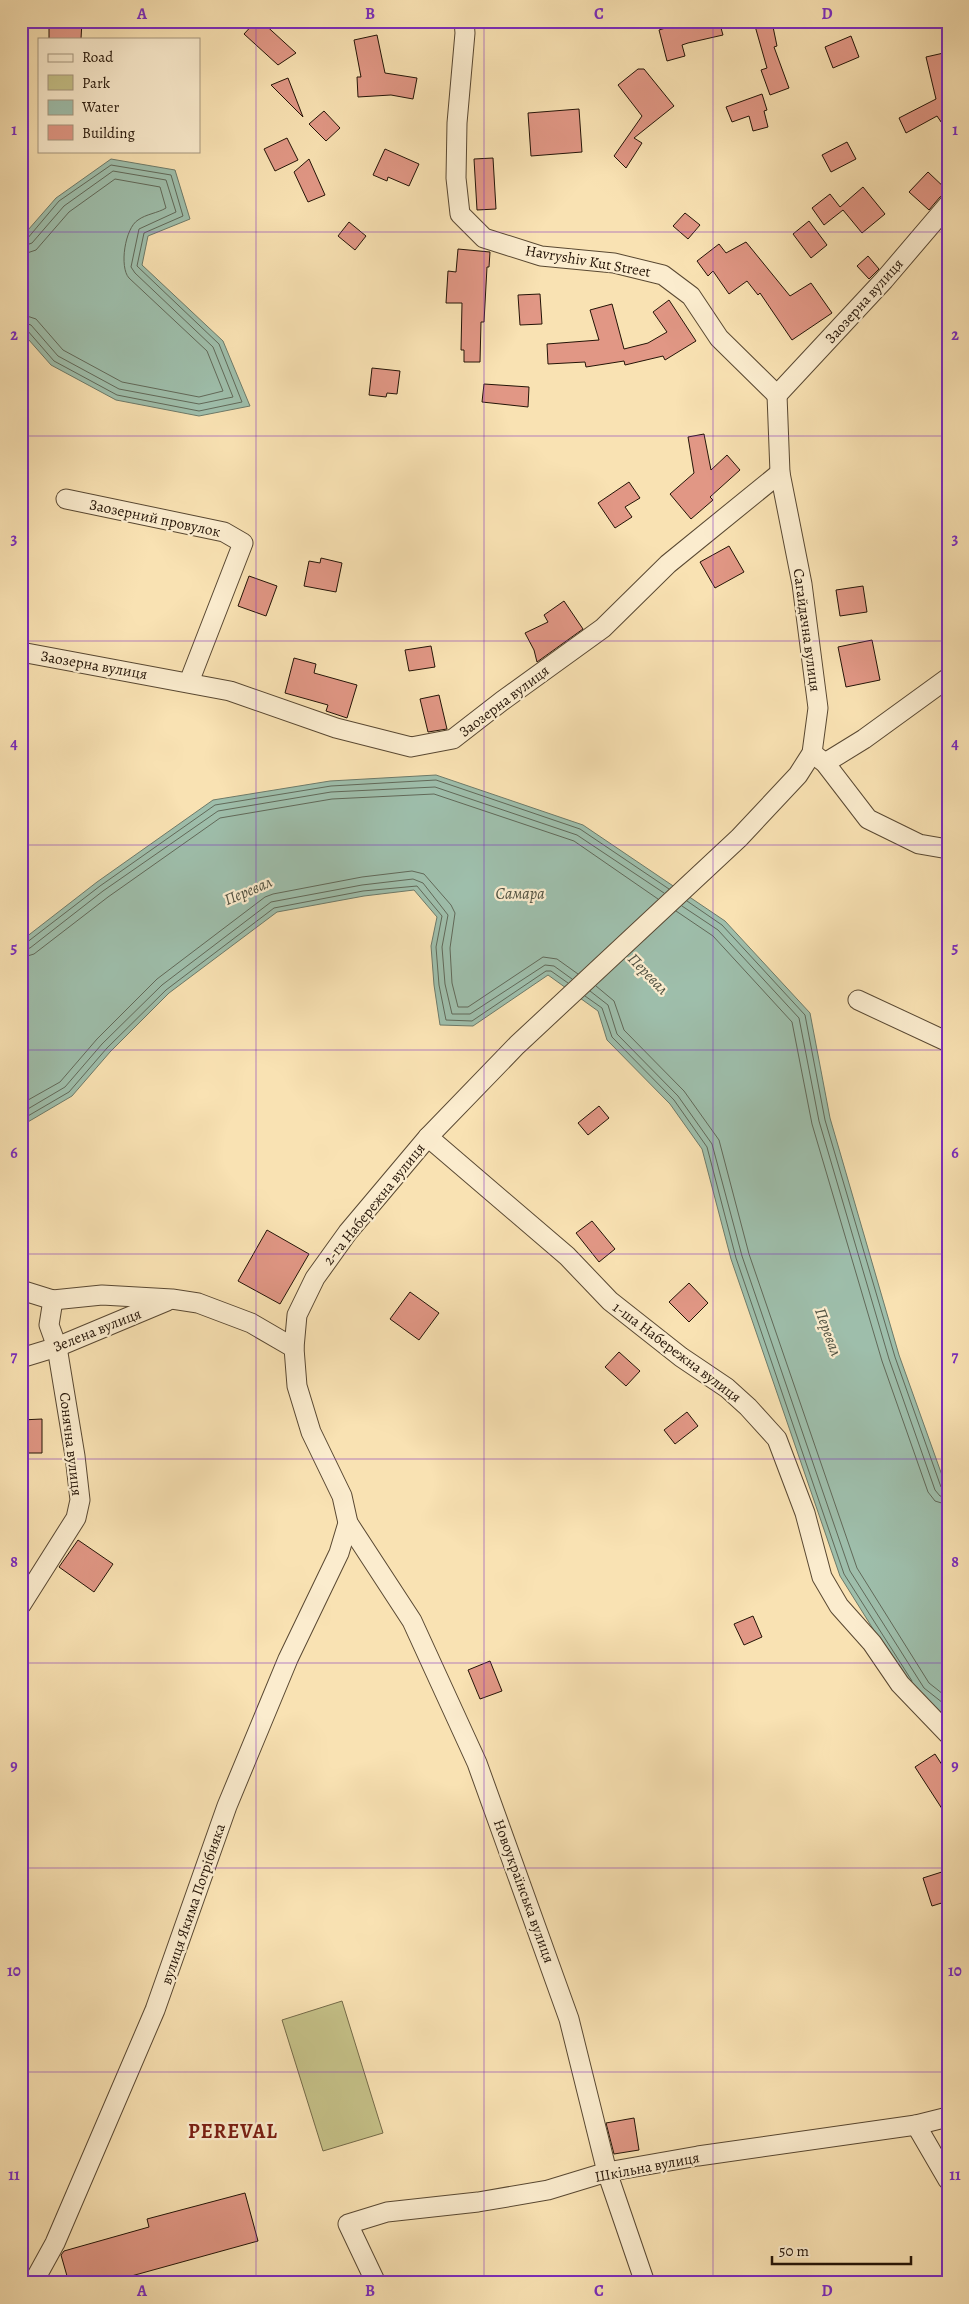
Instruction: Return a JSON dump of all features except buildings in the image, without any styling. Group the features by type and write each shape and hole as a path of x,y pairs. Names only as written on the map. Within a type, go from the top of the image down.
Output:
{"street":[{"name":"Havryshiv Kut Street","path":"464,21 465,33 457,123 456,178 460,214 484,238 541,256 614,263 662,275 691,296 719,338 778,395"},
{"name":"Заозерна вулиця","path":"778,395 884,280 948,205"},
{"name":"Сагайдачна вулиця","path":"778,395 780,473 802,584 818,708 819,758"},
{"name":"Заозерна вулиця","path":"21,652 230,691 336,728 411,747 453,739 502,700 603,628 668,564 780,473"},
{"name":"Заозерний провулок","path":"66,499 224,532 243,543 189,682"},
{"name":"Сагайдачна вулиця","path":"739,838 798,775 819,758 864,739 948,678"},
{"path":"819,758 868,819 919,844 948,849"},
{"name":"2-га Набережна вулиця","path":"348,1523 342,1496 311,1432 297,1386 294,1348 297,1315 315,1278 348,1232 428,1137 517,1045 739,838"},
{"path":"858,1000 948,1042"},
{"name":"1-ша Набережна вулиця","path":"428,1137 567,1256 610,1302 681,1357 727,1388 748,1407 777,1439 805,1513 822,1577 826,1584 839,1606 872,1643 900,1684 948,1734"},
{"path":"21,1290 53,1300 102,1295 172,1299 198,1303 250,1323 294,1348"},
{"name":"Зелена вулиця","path":"21,1358 57,1347 172,1299"},
{"name":"Сонячна вулиця","path":"21,1605 76,1518 80,1500 75,1456 57,1347 49,1325 53,1300"},
{"name":"Новоукраїнська вулиця","path":"348,1523 412,1621 478,1763 569,2019 607,2172 645,2283"},
{"name":"вулиця Якима Погрібняка","path":"33,2283 55,2242 155,2010 227,1806 288,1659 339,1554 348,1523"},
{"name":"Шкільна вулиця","path":"376,2283 348,2224 387,2212 478,2202 548,2190 607,2172 786,2143 916,2125 948,2117"},
{"path":"916,2125 948,2180"}],"green space":[{"path":"342,2001 383,2133 323,2151 282,2020"}],"water":[{"path":"111,159 175,170 190,219 148,236 142,265 223,341 250,406 199,416 116,400 51,365 21,331 21,238 56,198"},
{"name":"Самара","path":"436,775 583,825 725,921 810,1013 830,1118 899,1355 948,1492 948,1722 915,1696 840,1576 731,1259 702,1149 670,1104 607,1040 598,1011 548,975 473,1026 440,1025 431,946 437,917 414,890 364,896 277,912 169,993 110,1052 72,1096 21,1126 21,941 97,882 213,800 330,781"}],"district":[{"name":"PEREVAL","path":"233,2131"}],"water label":[{"name":"Перевал","path":"248,891"},
{"name":"Перевал","path":"648,974"},
{"name":"Перевал","path":"828,1332"}]}
